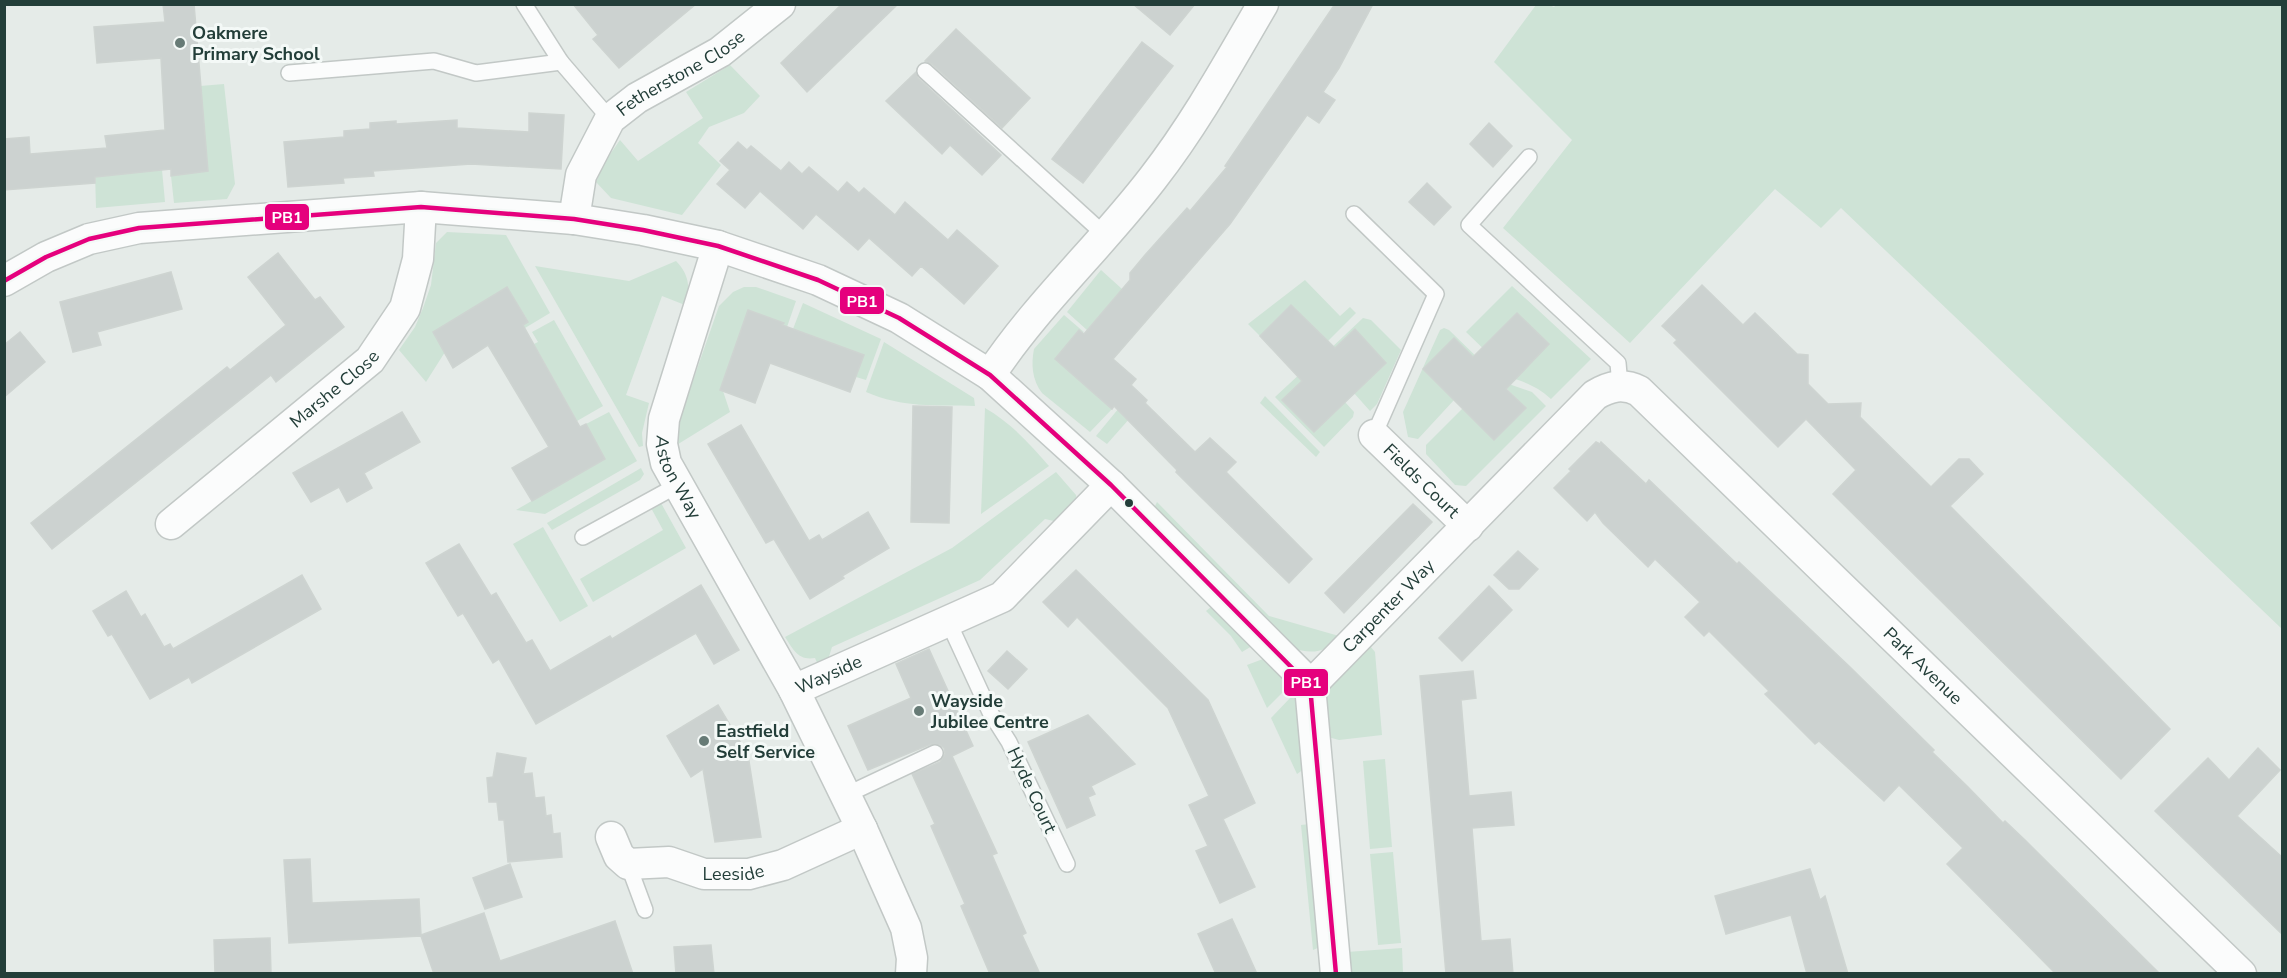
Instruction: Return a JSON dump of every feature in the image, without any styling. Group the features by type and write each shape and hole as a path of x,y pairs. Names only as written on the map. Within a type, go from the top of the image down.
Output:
{"street":[{"name":"Fetherstone Close","path":"574,219 581,175 610,119 637,98 720,52 780,4"},
{"path":"990,375 1013,341 1153,178 1197,117 1263,4"},
{"path":"4,281 46,257 89,239 139,228 421,207 574,219 644,230 718,246 818,280 889,313 990,375 1111,485 1310,686 1336,974"},
{"name":"Marshe Close","path":"171,524 370,360 405,308 418,259 421,207"},
{"name":"Aston Way","path":"718,246 664,419 662,444 666,463 678,486 794,690"},
{"name":"Park Avenue","path":"1608,390 1629,386 1639,391 2241,974"},
{"name":"Carpenter Way","path":"1310,686 1468,526 1608,390"},
{"name":"Fields Court","path":"1374,435 1468,526"},
{"name":"Wayside","path":"911,974 912,958 906,928 846,795 794,690 1002,597 1111,485"},
{"name":"Leeside","path":"628,864 669,862 704,874 749,874 783,865 862,829"},
{"path":"611,837 619,856 628,864"}],"lane":[{"path":"524,4 561,62 610,119"},
{"path":"289,73 434,61 476,73 561,62"},
{"path":"925,71 1105,235"},
{"path":"1529,158 1469,225 1618,363 1608,390"},
{"path":"1354,214 1436,294 1374,435"},
{"path":"583,537 678,486"},
{"name":"Hyde Court","path":"948,621 990,712 1009,742 1067,864"},
{"path":"846,795 935,753"},
{"path":"628,864 645,910"}],"green space":[{"path":"1536,5 1554,7 1556,5 2282,5 2282,629 1841,208 1821,228 1775,189 1630,343 1503,228 1572,140 1494,62"},
{"path":"730,65 760,96 744,113 709,127 698,143 721,165 682,215 611,198 596,182 606,160 620,140 638,161 703,118 686,92"},
{"path":"224,84 235,184 227,199 174,203 171,176 208,171 200,86"},
{"path":"162,170 165,202 96,208 95,172"},
{"path":"447,232 506,235 550,313 525,328 523,325 528,321 507,287 434,332 445,352 426,382 399,350 415,327 423,308 431,285 436,243"},
{"path":"676,261 684,271 688,282 685,305 662,296 626,395 649,403 642,433 643,446 639,447 535,266 629,281"},
{"path":"1101,270 1122,289 1087,330 1067,312"},
{"path":"1305,280 1340,316 1350,307 1356,313 1322,347 1325,338 1291,305 1260,336 1248,324"},
{"path":"1512,286 1591,359 1551,399 1531,385 1508,377 1517,377 1549,344 1517,313 1485,345 1494,359 1466,332"},
{"path":"744,287 756,287 796,301 787,327 782,326 783,323 748,310 720,390 723,391 730,412 675,446 673,438 719,306 733,292"},
{"path":"803,303 881,339 866,380 856,377 864,355 793,329"},
{"path":"1064,315 1085,333 1079,330 1112,409 1090,432 1042,393 1034,377 1034,349"},
{"path":"1363,318 1371,320 1401,350 1377,404 1370,411 1354,393 1385,362 1355,330 1328,354 1327,352"},
{"path":"554,320 603,406 577,421 534,344 538,342 532,332"},
{"path":"1444,328 1449,330 1487,367 1484,369 1454,338 1423,369 1454,400 1418,439 1408,437 1403,412 1440,330"},
{"path":"884,342 974,398 975,406 906,403 866,392"},
{"path":"1302,372 1307,376 1282,400 1314,432 1345,402 1354,412 1353,417 1324,447 1275,397"},
{"path":"1503,382 1532,392 1546,406 1466,486 1455,485 1426,454 1426,445 1463,408 1526,408 1502,384"},
{"path":"1265,396 1320,452 1316,457 1260,403"},
{"path":"985,408 1027,441 1049,466 981,514"},
{"path":"1119,408 1130,418 1107,444 1096,436"},
{"path":"609,412 637,461 545,514 516,510 605,459 586,424"},
{"path":"641,468 644,474 640,480 552,530 547,523"},
{"path":"1056,472 1076,495 1077,502 1058,522 1045,519 980,580 832,647 827,663 819,667 815,658 800,656 785,637 952,548"},
{"path":"1157,502 1269,616 1339,636 1329,646 1318,651 1291,648 1155,511"},
{"path":"661,503 686,548 593,602 580,579 663,530 650,506"},
{"path":"543,527 588,606 560,622 513,544"},
{"path":"1211,607 1252,646 1242,652 1231,636 1206,611"},
{"path":"1370,646 1375,652 1382,735 1339,740 1328,737 1324,704 1330,687 1335,679"},
{"path":"1263,659 1290,685 1267,708 1247,665"},
{"path":"1292,696 1298,698 1304,769 1297,774 1271,718"},
{"path":"1385,759 1392,847 1370,849 1363,761"},
{"path":"1310,824 1320,947 1313,950 1301,825"},
{"path":"1393,852 1401,943 1378,945 1370,854"},
{"path":"1402,948 1403,973 1349,973 1347,952"}],"building":[{"path":"163,4 194,4 208,171 171,176 171,169 95,177 95,183 4,190 4,139 29,137 30,154 107,148 105,136 165,130 161,58 97,63 94,27 165,22"},
{"path":"573,4 696,4 619,68 593,39 598,35"},
{"path":"842,4 898,4 807,92 781,63"},
{"path":"1133,4 1195,4 1170,35"},
{"path":"1335,4 1373,4 1339,68 1323,92 1335,100 1319,123 1307,115 1230,224 1113,359 1136,379 1131,385 1147,400 1145,403 1195,452 1210,438 1236,462 1226,472 1312,559 1289,583 1176,472 1177,470 1114,406 1112,409 1055,359 1079,330 1084,334 1130,280 1130,273 1145,255 1187,208 1190,211 1227,167 1225,166"},
{"path":"956,29 1030,98 1002,128 932,64 925,61"},
{"path":"1142,42 1173,66 1083,183 1052,159"},
{"path":"916,72 918,78 1001,155 982,175 950,145 942,154 886,101"},
{"path":"529,113 564,115 561,169 471,164 373,171 374,176 343,178 344,183 288,187 284,142 344,137 344,131 370,129 370,123 396,121 396,124 457,120 457,128 529,132"},
{"path":"1489,123 1512,146 1493,167 1470,144"},
{"path":"738,142 747,150 751,146 781,171 789,162 802,174 809,167 838,192 847,182 859,193 864,188 895,215 905,202 948,240 957,230 998,266 964,304 921,266 912,276 869,238 858,250 816,214 803,229 760,191 745,208 717,184 730,170 720,161"},
{"path":"1427,183 1451,207 1434,225 1409,202"},
{"path":"278,253 315,300 320,297 344,327 276,382 271,375 52,549 31,523 227,367 230,370 286,325 248,277"},
{"path":"171,272 182,309 97,332 101,345 73,352 60,302"},
{"path":"1702,285 1743,325 1755,313 1797,354 1808,355 1808,384 1828,404 1861,403 1860,417 1931,487 1959,459 1969,459 1983,474 1950,506 2170,729 2121,779 1833,494 1856,470 1806,419 1778,447 1674,343 1677,340 1662,326"},
{"path":"507,287 528,322 523,325 580,427 586,424 605,459 532,501 512,468 549,447 488,345 453,368 433,332"},
{"path":"1291,305 1335,348 1355,329 1386,363 1314,432 1282,400 1302,381 1260,336"},
{"path":"748,310 864,355 850,392 770,363 755,403 720,390"},
{"path":"1517,313 1549,344 1506,389 1526,408 1494,440 1423,369 1454,338 1473,357"},
{"path":"20,332 45,362 4,397 4,345"},
{"path":"913,406 952,407 949,523 911,522"},
{"path":"402,412 420,442 364,473 372,488 347,502 339,487 311,502 293,473"},
{"path":"741,425 809,541 819,535 822,540 868,512 889,548 842,576 844,578 810,599 774,539 766,543 708,444"},
{"path":"1596,442 1600,444 1601,442 1646,484 1649,480 1737,564 1739,562 1850,667 1934,750 1932,752 2003,823 2005,821 2025,840 2160,974 2056,974 1947,864 1963,848 1899,785 1884,801 1819,741 1815,744 1765,694 1769,691 1709,631 1704,636 1685,617 1700,602 1655,559 1648,567 1603,523 1595,512 1587,521 1554,488"},
{"path":"1413,504 1432,522 1344,613 1325,593"},
{"path":"459,544 491,596 496,593 526,643 532,640 550,671 610,636 612,639 701,585 739,650 714,664 696,633 536,724 499,659 493,663 463,613 458,616 426,563"},
{"path":"1518,551 1538,569 1519,589 1509,589 1494,575"},
{"path":"1076,570 1208,700 1255,803 1223,819 1255,887 1220,903 1196,851 1208,846 1189,805 1209,796 1168,708 1077,617 1068,627 1043,602"},
{"path":"302,575 321,609 192,683 189,677 150,699 112,634 108,636 93,611 126,591 141,617 145,614 164,647 170,644 173,649"},
{"path":"1489,586 1512,610 1462,661 1439,638"},
{"path":"929,649 973,746 952,756 997,853 992,855 1026,933 1022,935 1040,974 990,974 961,906 965,904 931,826 935,824 912,774 940,762 945,754 944,748 931,744 868,770 848,726 911,698 896,664"},
{"path":"1007,651 1027,669 1008,689 988,671"},
{"path":"1473,671 1476,698 1461,700 1469,796 1511,792 1514,825 1472,828 1481,941 1510,939 1513,974 1446,974 1420,676"},
{"path":"718,705 748,755 761,837 715,842 703,769 691,777 667,736"},
{"path":"1088,715 1135,764 1091,786 1095,794 1088,797 1095,815 1067,828 1028,742"},
{"path":"2258,748 2280,770 2237,816 2283,858 2283,935 2155,811 2208,758 2229,780"},
{"path":"497,753 526,758 523,774 532,773 535,798 544,797 546,816 551,815 553,834 560,833 562,857 508,862 504,820 499,820 497,802 489,802 487,778 493,777"},
{"path":"310,859 312,903 419,899 421,935 484,913 500,961 615,921 633,974 434,974 421,936 289,943 284,860"},
{"path":"510,864 522,897 485,909 473,878"},
{"path":"1810,869 1820,900 1825,896 1848,974 1807,974 1791,915 1726,934 1715,896"},
{"path":"1232,919 1257,974 1216,974 1198,934"},
{"path":"270,938 271,974 215,974 214,940"},
{"path":"711,945 714,974 676,974 674,947"}],"transit line":[{"name":"PB1","path":"4,281 46,257 89,239 139,228 421,207 574,219 643,230 718,246 818,280 899,318 990,375 1111,485 1310,686 1336,974"}],"place":[{"name":"Oakmere Primary School","path":"180,43"},
{"name":"Wayside Jubilee Centre","path":"919,711"},
{"name":"Eastfield Self Service","path":"704,741"}]}
